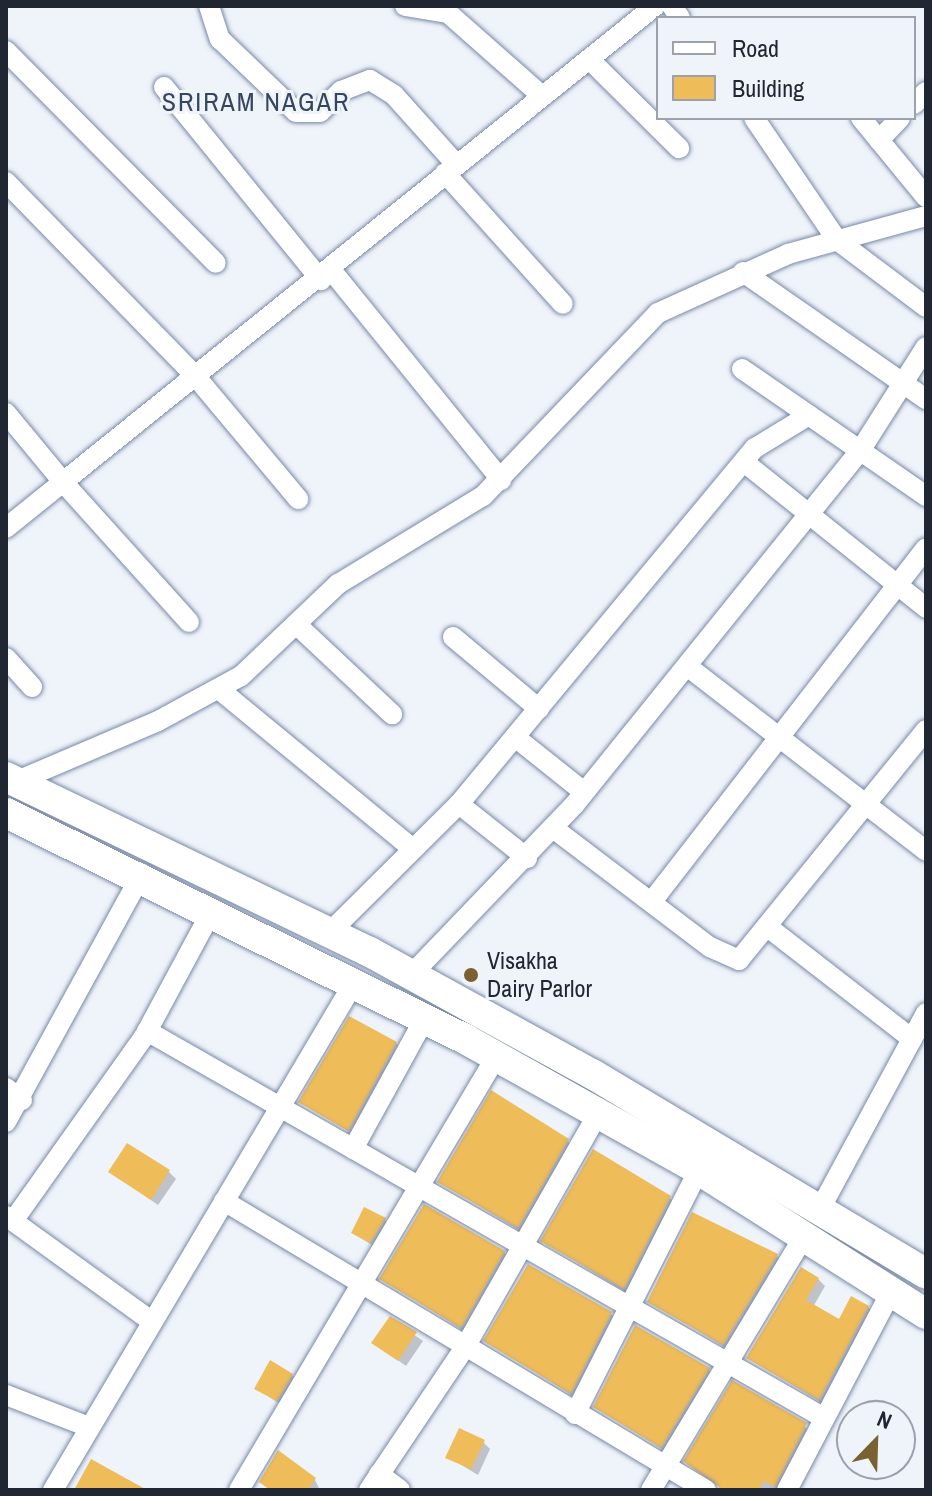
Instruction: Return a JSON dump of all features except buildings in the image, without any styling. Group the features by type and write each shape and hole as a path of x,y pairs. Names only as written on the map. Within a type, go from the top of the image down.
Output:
{"main road":[{"path":"926,1274 812,1223 699,1170 599,1112 355,981 142,874 17,817 20,784 330,932 411,975 812,1223 891,1292 926,1314"},
{"path":"355,981 370,952"}],"street":[{"path":"209,6 220,39 296,112 320,112 341,91 370,80 394,95 563,304"},
{"path":"405,6 448,13 542,96"},
{"path":"6,528 327,275 451,169 655,6"},
{"path":"6,51 216,263"},
{"path":"589,59 679,148"},
{"path":"164,87 501,480"},
{"path":"756,120 837,240 926,307"},
{"path":"863,120 926,197"},
{"path":"879,140 898,120"},
{"path":"6,182 197,378 298,499"},
{"path":"20,784 220,690 358,570 468,507 501,480 635,333 658,313 743,272 837,240 926,216"},
{"path":"743,272 926,399"},
{"path":"411,975 527,858 584,792 860,451 926,347"},
{"path":"742,369 926,496"},
{"path":"6,413 63,482 189,622"},
{"path":"330,932 459,804 766,436 809,415"},
{"path":"744,462 926,608"},
{"path":"653,900 926,548"},
{"path":"296,624 392,714"},
{"path":"453,637 539,709"},
{"path":"6,658 32,687"},
{"path":"687,666 926,851"},
{"path":"220,690 413,849"},
{"path":"553,828 725,957 739,960 769,928 926,730"},
{"path":"515,737 584,792"},
{"path":"459,804 527,858"},
{"path":"6,1122 14,1094 43,1045 89,981 142,874"},
{"path":"151,1321 10,1218 147,1031 213,909"},
{"path":"651,1490 812,1223 920,1029 769,928"},
{"path":"53,1490 355,981"},
{"path":"353,1149 425,1018"},
{"path":"147,1031 824,1418"},
{"path":"239,1490 423,1190 496,1057"},
{"path":"400,1490 374,1482 465,1347 520,1245 599,1112"},
{"path":"575,1414 625,1304 699,1170"},
{"path":"224,1201 575,1414 668,1464 706,1490"},
{"path":"787,1490 891,1292"},
{"path":"6,1395 89,1427"}],"place":[{"name":"Visakha Dairy Parlor","path":"471,975"}],"district":[{"name":"SRIRAM NAGAR","path":"256,102"}]}
